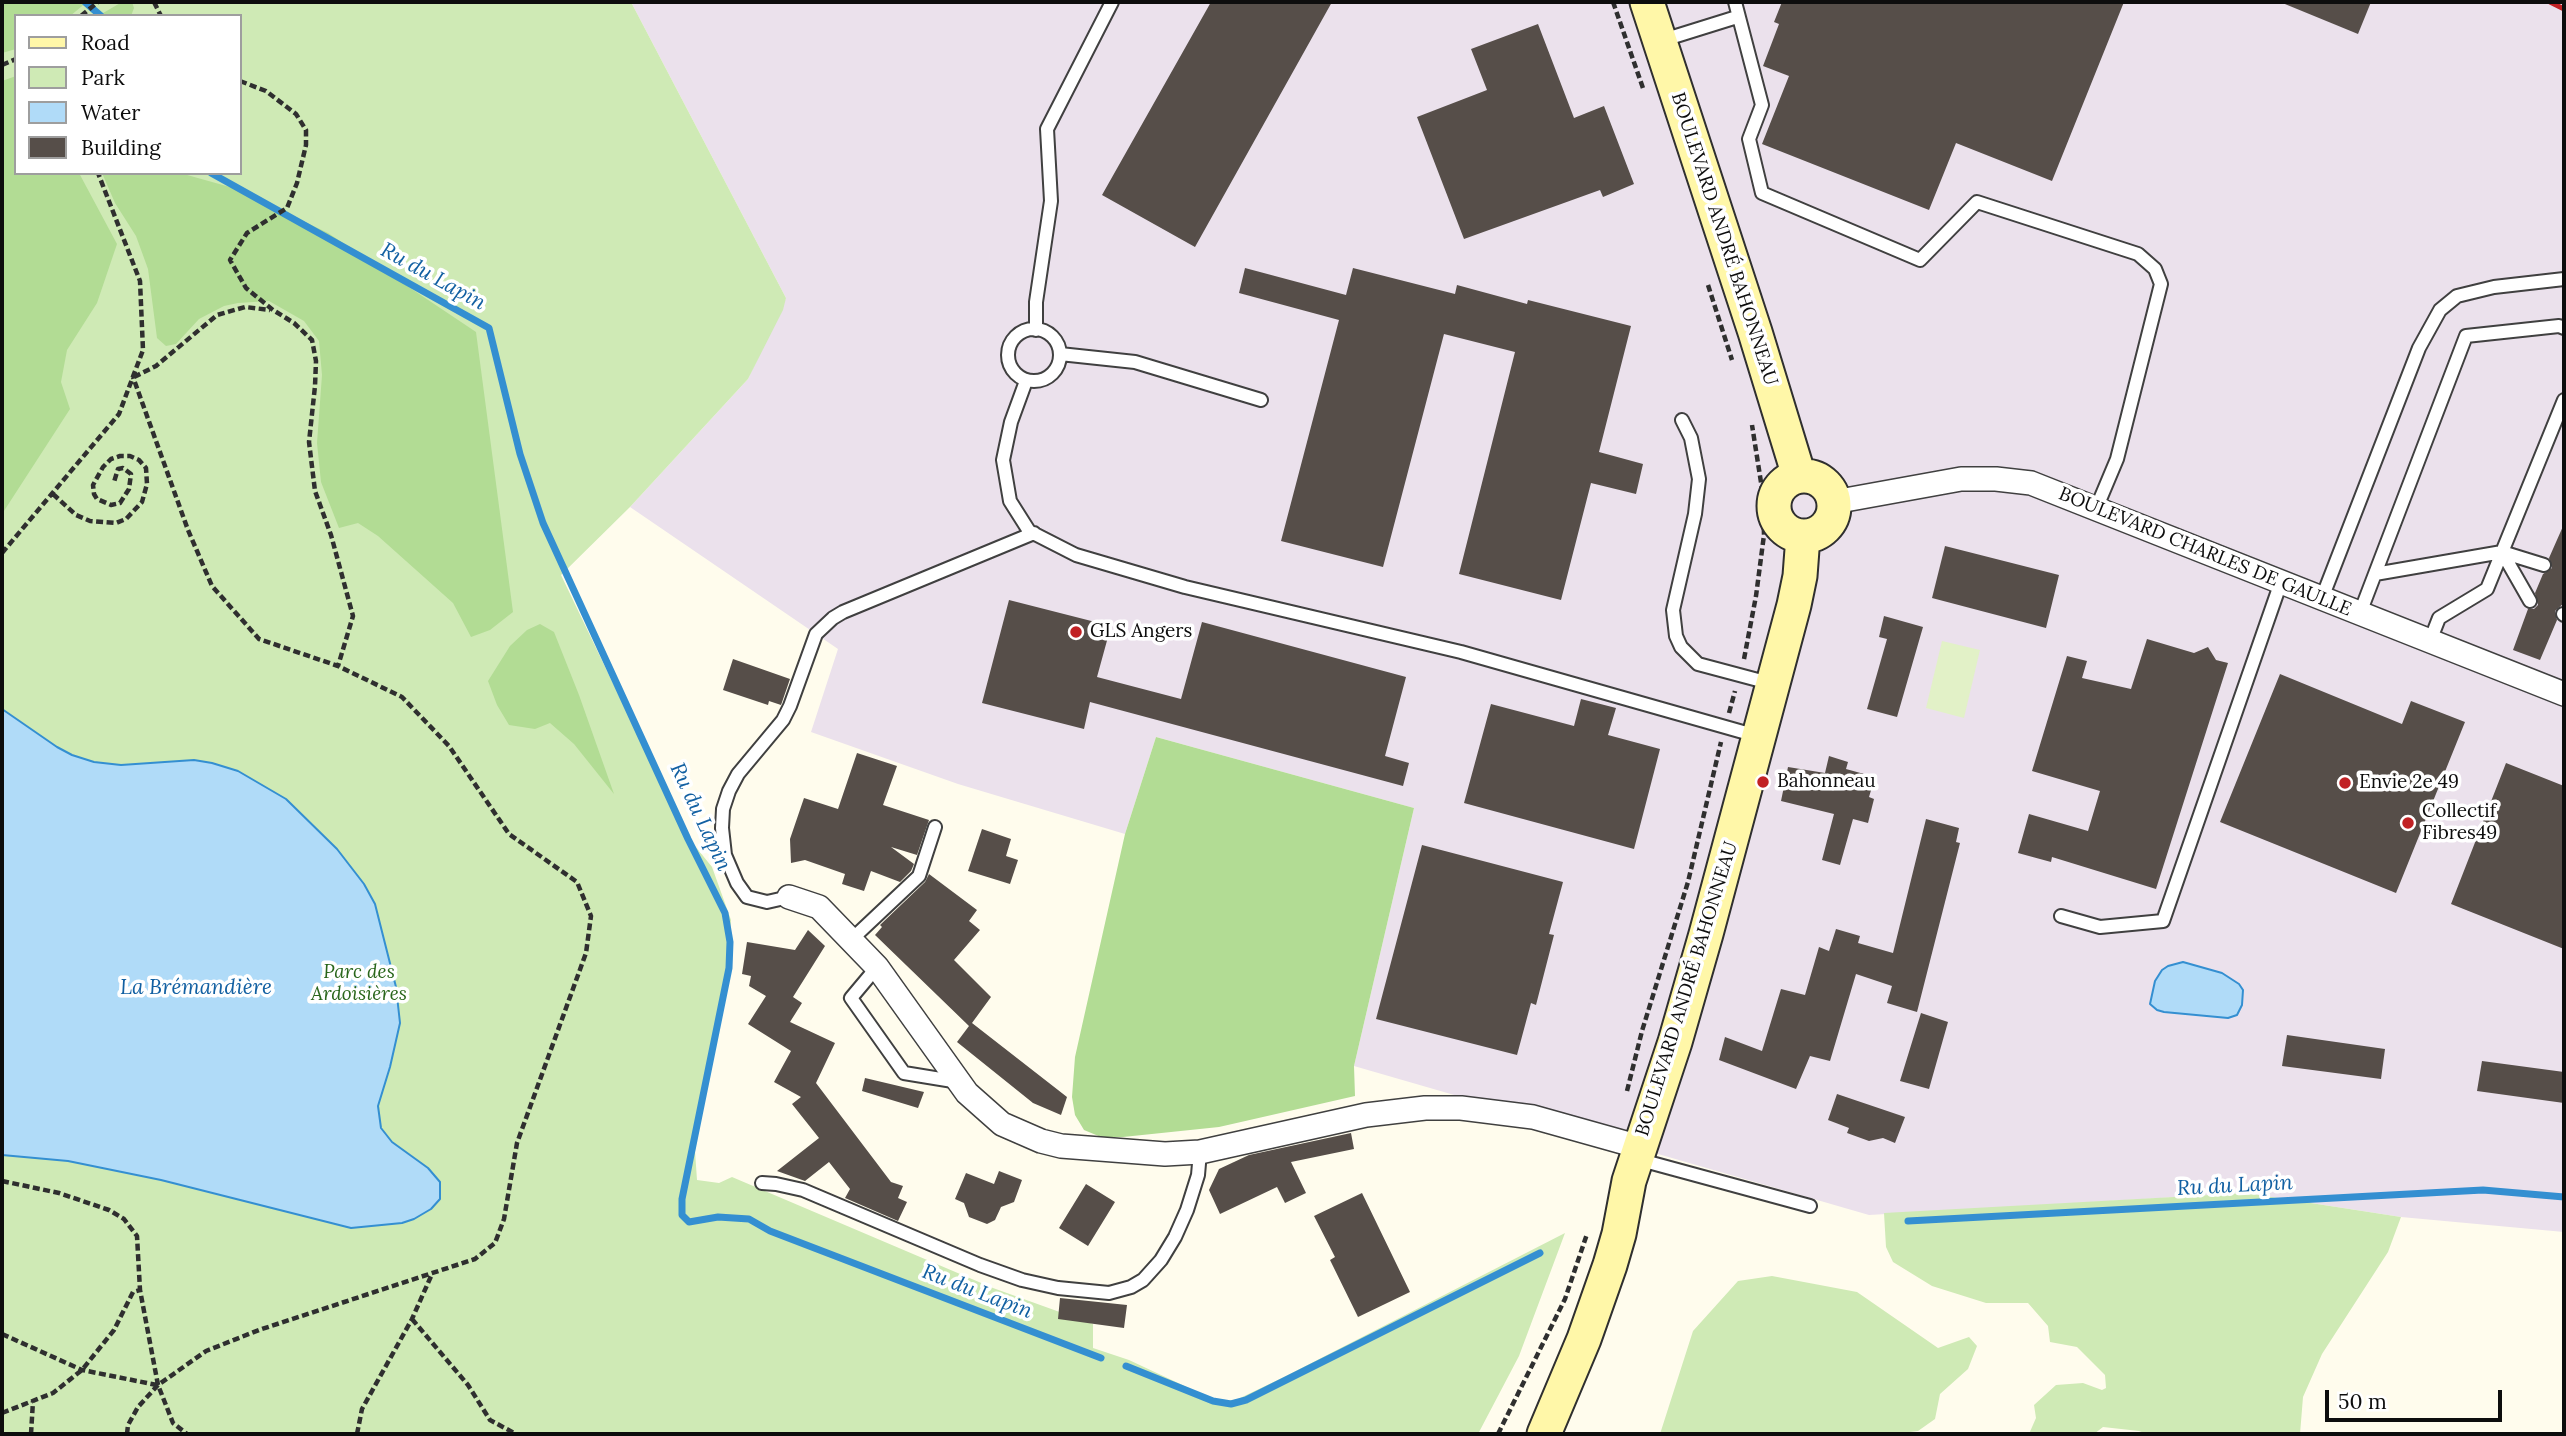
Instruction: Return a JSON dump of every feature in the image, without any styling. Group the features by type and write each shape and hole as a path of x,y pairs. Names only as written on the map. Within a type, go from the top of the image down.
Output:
{"street":[{"name":"BOULEVARD ANDRÉ BAHONNEAU","path":"1647,2 1799,476"},
{"path":"1799,476 1822,482 1830,490 1834,502 1828,524 1820,532 1803,536 1786,531 1778,522 1774,511 1774,499 1779,488 1788,480 1799,476"},
{"name":"BOULEVARD CHARLES DE GAULLE","path":"1834,502 1961,479 2031,483 2564,694"},
{"name":"BOULEVARD ANDRÉ BAHONNEAU","path":"1544,1434 1584,1339 1610,1265 1629,1181 1675,1042 1760,737 1800,576 1803,536"},
{"path":"789,897 819,907 877,967 967,1093 1002,1124 1041,1141 1061,1146 1165,1154 1200,1152 1366,1115 1425,1108 1461,1108 1510,1112 1580,1128 1638,1153"}],"lane":[{"path":"1036,330 1036,302 1051,201 1048,129 1112,2"},
{"path":"1735,2 1737,18 1762,105 1749,139 1762,194 1920,260 1977,202 2138,254 2155,269 2161,284 2117,459 2096,509"},
{"path":"1659,41 1737,18"},
{"path":"2322,598 2419,348 2440,310 2457,296 2494,287 2564,279"},
{"path":"2360,613 2466,335 2559,326 2564,328"},
{"path":"1036,330 1054,336 1060,354 1050,378 1034,383 1026,381 1013,371 1009,351 1011,342 1020,333 1036,330"},
{"path":"1060,354 1135,362 1261,400"},
{"path":"1026,381 1011,422 1003,460 1010,501 1030,531 1076,555 1185,587 1461,652 1760,737"},
{"path":"2430,641 2439,618 2487,589 2564,400"},
{"path":"1682,420 1691,438 1699,479 1695,513 1673,610 1676,636 1681,647 1698,664 1773,684"},
{"path":"789,897 767,902 747,897 737,883 725,855 723,809 738,774 783,720 816,634 832,618 843,612 1034,533"},
{"path":"2375,574 2502,552 2544,565"},
{"path":"2502,552 2529,601"},
{"path":"2061,916 2100,927 2163,921 2281,582"},
{"path":"851,940 919,876 935,827"},
{"path":"877,967 851,998 904,1073 959,1082"},
{"path":"762,1183 803,1189 980,1265 1022,1280 1058,1288 1108,1293 1131,1287 1143,1280 1161,1260 1187,1210 1198,1175 1200,1152"},
{"path":"1638,1153 1810,1206"}],"path":[{"path":"84,14 99,2"},
{"path":"242,82 260,89 296,114 306,130 306,145 297,183 286,209 247,233 230,260 246,288 294,323 312,340 316,361 309,442 315,491 331,536 353,616 338,666"},
{"path":"2,553 119,414 143,350 140,281 99,175"},
{"path":"133,377 156,366 217,315 244,307 273,310"},
{"path":"127,1434 128,1425 138,1408 158,1385 206,1351 248,1334 475,1259 495,1243 504,1219 517,1143 586,953 591,916 577,882 509,834 449,746 402,697 338,666 259,639 212,586 188,530 133,377"},
{"path":"53,494 76,516 90,521 116,523 126,519 142,502 147,484 146,468 139,460 130,456 111,459 93,485 93,494 97,499 111,505 120,503 129,489 131,474 128,470 118,469 114,482"},
{"path":"2,1181 72,1197 109,1210 124,1219 137,1236 141,1290 158,1385 173,1423 187,1434"},
{"path":"356,1434 362,1409 412,1320 432,1274"},
{"path":"2,1413 53,1393 82,1370 114,1330 133,1292 141,1290"},
{"path":"412,1320 468,1385 490,1420 516,1434"},
{"path":"2,1334 82,1370 158,1385"},
{"path":"31,1434 33,1401"}],"shaded area":[{"path":"631,2 2564,2 2564,1232 2401,1217 2246,1193 1869,1215 1354,1066 1414,808 1156,737 1125,834 958,784 811,732 838,649 630,507 748,379 786,298"}],"green space":[{"name":"Parc des Ardoisières","path":"2,2 631,2 786,298 783,310 748,379 630,507 561,575 690,844 695,846 712,867 731,920 729,955 695,1151 697,1180 719,1183 732,1177 993,1288 1093,1324 1093,1348 1129,1360 1221,1403 1238,1399 1286,1376 1565,1233 1519,1356 1478,1434 2,1434"},
{"path":"2,2 87,2 72,14 14,14 14,50 2,53"},
{"path":"122,2 132,2 134,8 132,14 101,14"},
{"path":"14,77 14,175 80,175 117,244 97,303 67,350 61,382 70,409 2,514 2,81"},
{"path":"103,175 187,175 237,189 328,233 476,332 513,612 490,630 471,637 453,603 378,536 358,523 339,528 321,482 317,443 322,375 319,341 304,321 269,301 224,306 199,319 176,344 166,346 157,338 148,269 136,236 115,203"},
{"path":"540,624 554,632 614,794 574,744 550,723 535,729 509,725 497,705 488,681 510,646 527,630"},
{"path":"1942,641 1980,650 1964,718 1926,708"},
{"path":"1156,737 1414,808 1354,1066 1355,1096 1219,1127 1123,1137 1101,1137 1084,1130 1075,1115 1072,1097 1075,1057 1125,834"},
{"path":"2246,1193 2401,1217 2388,1252 2322,1354 2303,1397 2300,1434 2147,1434 2103,1427 2094,1434 2029,1434 2036,1418 2034,1405 2056,1385 2083,1383 2102,1390 2106,1388 2105,1375 2077,1347 2050,1342 2048,1326 2028,1303 1986,1303 1932,1286 1893,1262 1886,1247 1884,1213"},
{"path":"1772,1276 1857,1292 1938,1348 1969,1337 1977,1346 1968,1369 1940,1394 1935,1419 1918,1431 1895,1434 1660,1434 1693,1331 1738,1281"}],"water":[{"name":"La Brémandière","path":"2,709 57,747 94,762 121,765 194,760 238,771 286,799 337,849 364,884 375,904 396,987 400,1023 378,1106 381,1128 392,1142 428,1168 440,1182 440,1199 431,1209 402,1223 351,1228 161,1180 68,1161 2,1155"},
{"path":"2183,962 2222,973 2239,984 2243,990 2242,1005 2237,1015 2228,1018 2164,1012 2150,1004 2155,981 2162,970"}],"building":[{"path":"1211,2 1332,2 1195,247 1102,195"},
{"path":"1782,2 2124,2 2052,181 1956,143 1929,210 1762,144 1789,76 1763,66 1779,24 1774,22"},
{"path":"2280,2 2371,2 2358,34"},
{"path":"1538,24 1574,118 1604,106 1634,184 1603,197 1600,190 1464,239 1417,117 1487,90 1471,49"},
{"path":"1245,268 1346,295 1353,268 1455,294 1457,285 1527,304 1528,300 1631,326 1599,452 1643,464 1636,494 1591,483 1561,600 1459,574 1515,352 1444,334 1383,567 1281,541 1339,320 1239,293"},
{"path":"2564,524 2564,603 2555,611 2557,620 2540,660 2513,650 2528,609 2534,609 2538,605 2535,593 2543,574 2552,568 2549,558"},
{"path":"1945,546 2059,575 2046,628 1932,598"},
{"path":"1009,600 1111,626 1097,677 1181,699 1202,622 1406,677 1385,756 1409,763 1403,786 1090,702 1084,729 982,703"},
{"path":"1884,616 1923,627 1897,717 1867,709 1887,639 1879,637"},
{"path":"2147,639 2194,653 2208,647 2216,660 2228,663 2156,889 2052,857 2051,862 2018,853 2029,814 2088,831 2100,791 2032,771 2067,656 2087,661 2082,678 2131,689"},
{"path":"733,659 790,679 781,705 769,701 768,705 723,690"},
{"path":"2280,674 2402,724 2411,701 2465,722 2396,893 2220,822"},
{"path":"1581,699 1616,708 1608,735 1660,749 1634,849 1464,803 1491,704 1574,726"},
{"path":"857,753 897,766 883,805 929,820 917,855 891,847 914,864 911,871 900,882 871,871 864,891 842,884 845,874 805,860 791,863 790,839 804,798 838,809"},
{"path":"1829,756 1848,762 1846,769 1875,777 1869,797 1874,799 1868,823 1853,819 1840,865 1822,860 1834,814 1781,801 1788,767 1825,773"},
{"path":"2506,763 2564,786 2564,949 2451,904"},
{"path":"1926,819 1959,828 1956,842 1960,843 1917,1012 1887,1003 1892,986 1856,974 1830,1061 1810,1056 1796,1089 1719,1060 1725,1037 1762,1051 1781,989 1805,995 1819,947 1829,951 1836,929 1860,936 1858,943 1893,953"},
{"path":"982,829 1011,839 1006,856 1018,860 1010,884 968,871"},
{"path":"1422,845 1563,882 1549,934 1554,935 1536,1005 1531,1003 1517,1055 1376,1019"},
{"path":"929,874 977,910 969,921 980,930 954,960 991,997 972,1023 1067,1097 1061,1115 1033,1103 957,1042 969,1026 875,935 882,927 880,925 925,882"},
{"path":"808,930 825,946 793,997 802,1003 790,1022 835,1043 816,1083 891,1182 903,1186 898,1198 907,1202 898,1221 845,1198 850,1189 829,1162 805,1181 777,1171 819,1138 792,1104 801,1097 774,1082 791,1051 748,1024 766,996 749,986 751,976 742,974 747,942 795,950"},
{"path":"1921,1013 1948,1022 1929,1089 1900,1081"},
{"path":"2287,1035 2385,1049 2381,1079 2282,1066"},
{"path":"2482,1061 2564,1072 2564,1103 2477,1091"},
{"path":"865,1078 924,1092 918,1108 862,1091"},
{"path":"1837,1094 1905,1117 1895,1143 1883,1138 1869,1141 1847,1133 1849,1128 1828,1120"},
{"path":"1351,1133 1354,1149 1291,1162 1306,1193 1285,1203 1277,1187 1220,1214 1209,1190 1219,1169 1249,1155"},
{"path":"999,1171 1022,1180 1014,1202 1001,1207 995,1220 987,1224 969,1217 964,1203 955,1199 966,1173 994,1184"},
{"path":"1086,1184 1115,1202 1088,1246 1059,1228"},
{"path":"1362,1193 1410,1292 1358,1317 1330,1260 1335,1257 1314,1216"},
{"path":"1060,1298 1127,1305 1124,1328 1058,1319"}],"waterway":[{"name":"Ru du Lapin","path":"85,2 99,14"},
{"name":"Ru du Lapin","path":"215,175 489,328 520,454 543,523 688,839 725,913 730,942 729,968 682,1199 682,1215 689,1222 718,1217 749,1219 770,1231 1101,1358"},
{"name":"Ru du Lapin","path":"1908,1221 2483,1190 2564,1197"},
{"name":"Ru du Lapin","path":"1126,1366 1213,1401 1231,1404 1246,1400 1540,1253"}],"railway":[{"path":"2550,2 2564,9"}],"place":[{"name":"GLS Angers","path":"1076,632"},
{"name":"Bahonneau","path":"1763,782"},
{"name":"Envie 2e 49","path":"2345,783"},
{"name":"Collectif Fibres49","path":"2408,823"}]}
